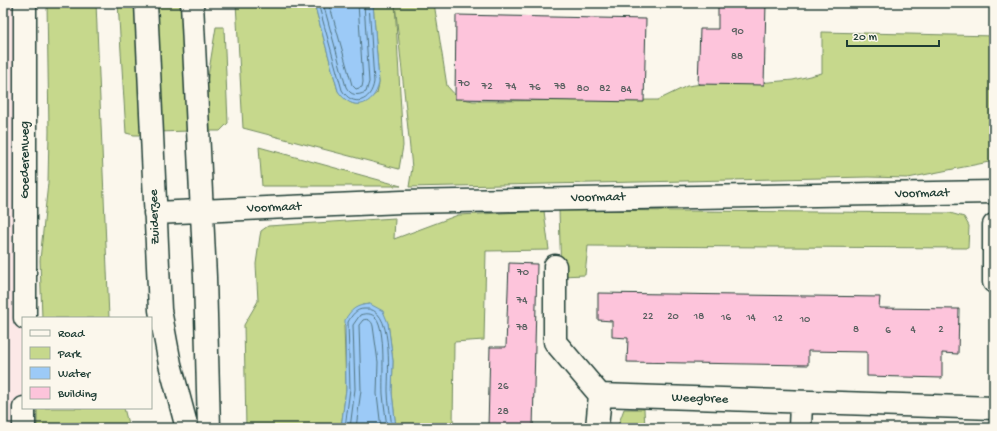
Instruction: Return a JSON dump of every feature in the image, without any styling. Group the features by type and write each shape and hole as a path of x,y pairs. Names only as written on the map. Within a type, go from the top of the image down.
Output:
{"street":[{"name":"Goederenweg","path":"25,317 26,3"},
{"name":"Zuiderzee","path":"146,3 160,310 170,364 187,428"},
{"path":"192,3 202,211 209,428"},
{"name":"Voormaat","path":"155,213 410,202 994,192"},
{"path":"994,225 994,282"},
{"path":"556,266 555,342 600,395 597,428"},
{"name":"Weegbree","path":"600,395 994,408"},
{"path":"800,428 801,402"},
{"path":"24,409 24,428"}],"shaded area":[{"path":"3,3 27,3 22,409 23,409 31,428 3,428"}],"green space":[{"path":"47,3 96,3 109,317 42,317 40,260 48,183 49,131"},
{"path":"118,3 136,3 142,135 126,133"},
{"path":"152,3 183,3 189,131 159,132"},
{"path":"236,3 314,3 338,91 348,101 357,104 366,101 377,93 379,83 373,3 395,3 403,146 399,169 243,128"},
{"path":"395,3 434,3 447,86 458,98 473,101 658,100 687,86 717,82 758,83 793,80 822,73 822,32 994,36 994,161 908,178 868,177 409,187 412,168"},
{"path":"216,27 224,27 228,123 220,131 208,131 206,89"},
{"path":"259,147 401,186 262,186"},
{"path":"559,210 950,213 964,217 969,226 968,248 588,246 585,275 561,276"},
{"path":"544,211 549,250 486,251 484,340 454,342 453,428 396,428 392,393 393,361 388,323 370,304 362,305 344,325 346,389 341,428 246,428 244,325 258,301 256,264 261,231 268,226 395,218 394,239 458,215"},
{"path":"37,409 124,409 129,428 37,428"},
{"path":"624,409 644,409 645,428 617,428"}],"water":[{"path":"314,3 373,3 379,83 376,91 368,101 362,104 350,102 338,91"},
{"path":"370,304 383,311 388,323 393,361 392,393 396,428 341,428 346,389 345,320 355,308 361,305"}],"building":[{"path":"718,3 766,3 764,85 698,84 700,29 718,29"},
{"path":"456,15 646,19 644,102 455,99"},
{"path":"509,263 537,264 533,428 488,428 490,347 506,347"},
{"path":"598,293 880,297 879,308 959,309 958,354 942,353 942,378 867,376 867,352 808,351 808,365 627,362 628,338 612,337 612,321 598,320"}]}
